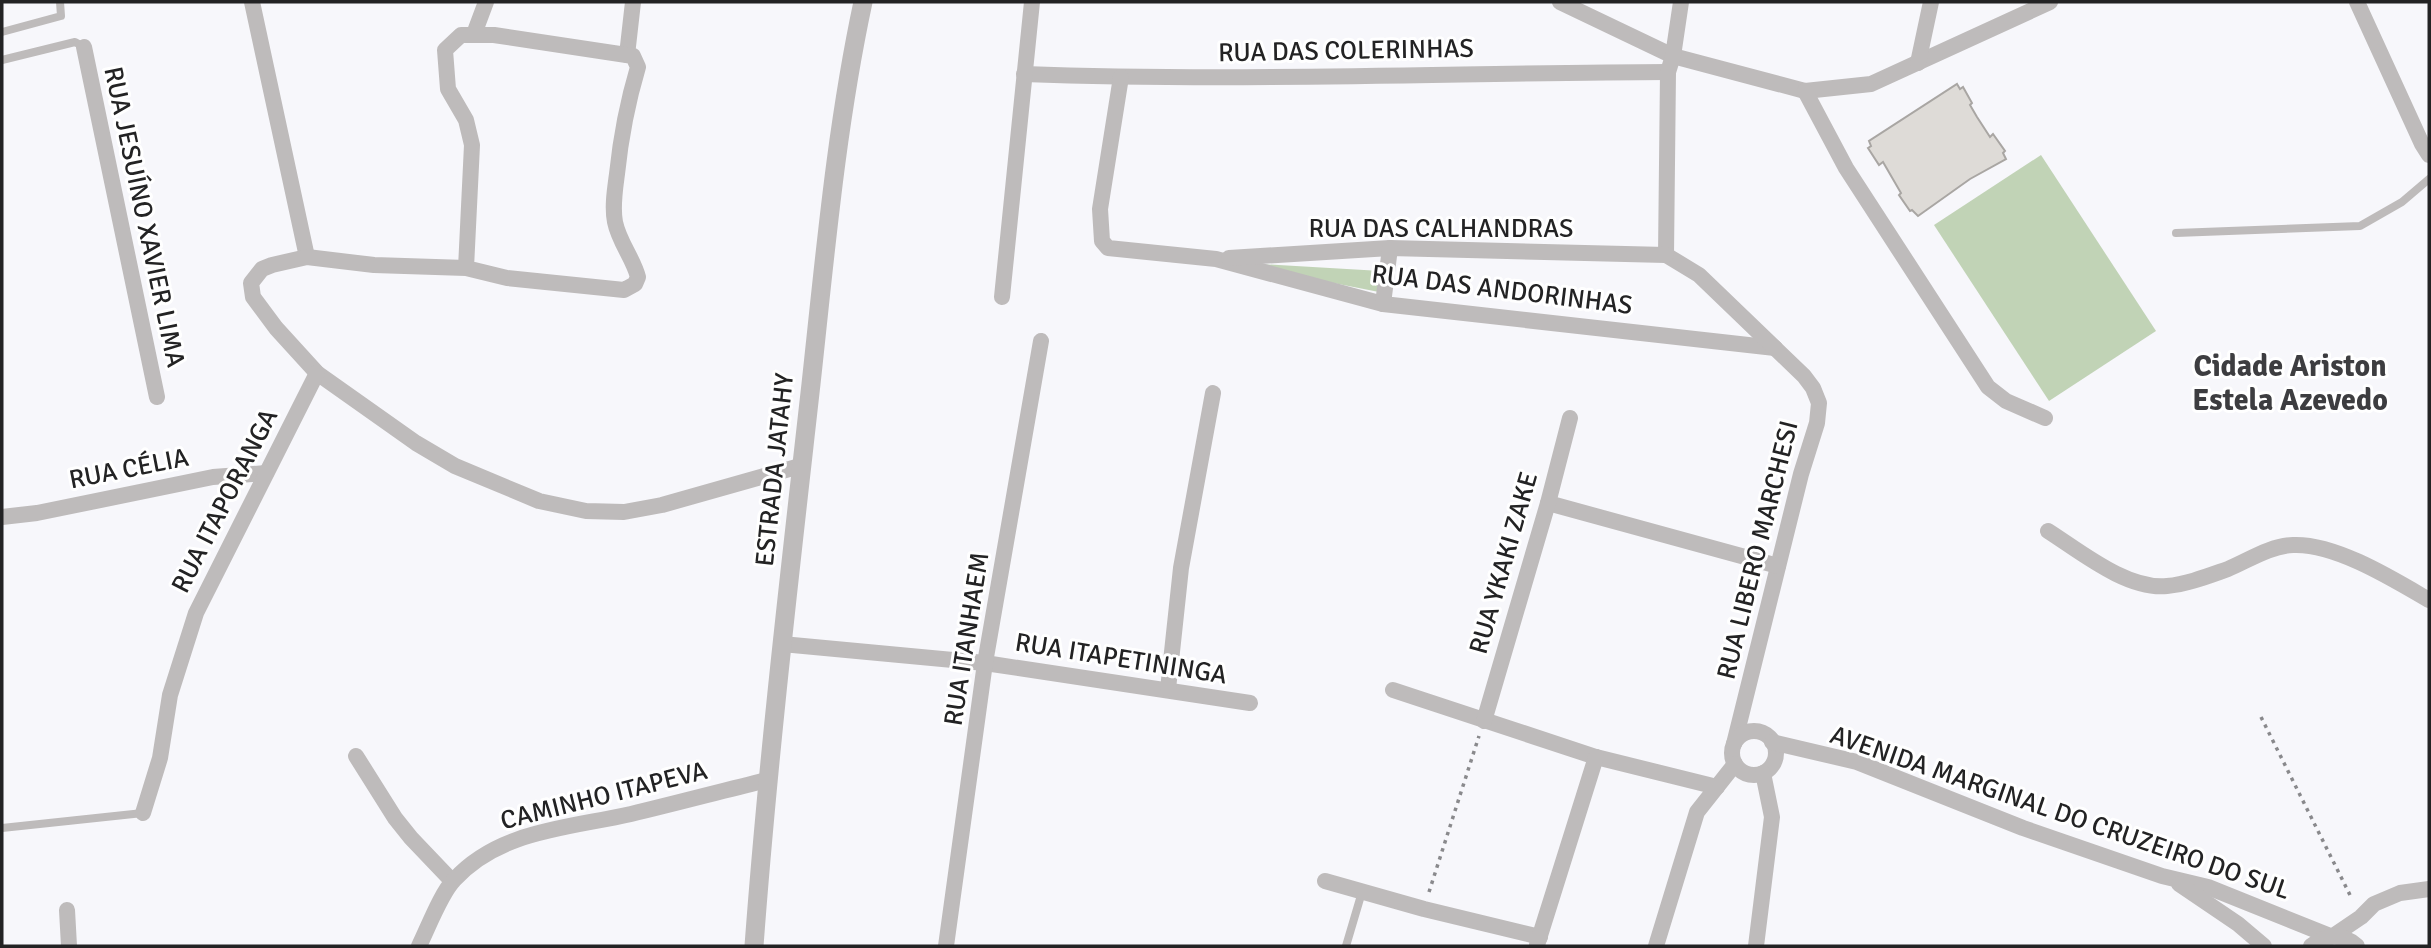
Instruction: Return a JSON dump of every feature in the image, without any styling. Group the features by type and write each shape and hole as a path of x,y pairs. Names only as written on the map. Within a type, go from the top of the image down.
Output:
{"street":[{"path":"252,2 307,257"},
{"path":"474,34 486,2"},
{"path":"627,55 633,2"},
{"name":"ESTRADA JATAHY","path":"754,946 767,780 831,193 848,73 863,2"},
{"path":"1002,297 1032,2"},
{"path":"1560,2 1673,56 1805,91 1871,84 2050,2"},
{"path":"1666,255 1668,72 1681,2"},
{"path":"1918,64 1931,2"},
{"path":"2357,2 2421,144 2429,155"},
{"path":"467,268 472,145 466,120 448,89 445,50 461,35 474,34 635,58 638,67 625,110 614,198 615,222 621,241 634,260 638,277 637,281 624,290 507,278 467,268 374,265 307,257 262,269 251,283 253,297 276,328 317,373 415,443 455,466 502,487 563,508 624,512 800,467"},
{"name":"RUA JESUÍNO XAVIER LIMA","path":"84,47 156,397"},
{"name":"RUA DAS COLERINHAS","path":"1024,74 1345,78 1668,72"},
{"name":"RUA DAS ANDORINHAS","path":"1121,77 1100,209 1102,241 1108,248 1216,259 1383,304 1774,348"},
{"path":"1805,91 1846,168 1988,387 2006,401 2045,418"},
{"path":"1383,304 1390,248"},
{"name":"RUA DAS CALHANDRAS","path":"1216,259 1390,248 1666,255"},
{"name":"RUA LIBERO MARCHESI","path":"1666,255 1699,275 1804,376 1819,403 1817,423 1734,744"},
{"name":"RUA ITANHAEM","path":"946,946 985,663 1041,341"},
{"name":"RUA ITAPORANGA","path":"143,813 158,767 170,695 196,613 317,373"},
{"path":"1168,689 1181,568 1213,393"},
{"name":"RUA YKAKI ZAKE","path":"1484,721 1570,418"},
{"name":"RUA CÉLIA","path":"2,517 37,513 213,477 266,473"},
{"path":"1548,503 1779,566"},
{"path":"2048,531 2098,564 2137,583 2165,587 2200,580 2272,549 2291,545 2314,546 2337,552 2429,600"},
{"name":"RUA ITAPETININGA","path":"782,644 985,663 1250,703"},
{"path":"1393,690 1596,757 1717,787"},
{"path":"1756,732 1768,736 1772,742 1776,756 1774,763 1763,773 1751,775 1735,764 1732,751 1734,744 1743,734 1756,732"},
{"name":"AVENIDA MARGINAL DO CRUZEIRO DO SUL","path":"1772,742 1857,762 2023,828 2174,880 2208,887 2359,946"},
{"path":"356,756 395,818 452,881"},
{"path":"1325,881 1538,942 1596,757"},
{"path":"1656,946 1697,812 1735,764"},
{"path":"1756,946 1772,817 1763,773"},
{"name":"CAMINHO ITAPEVA","path":"419,946 452,881 480,857 505,843 767,780"},
{"path":"2174,880 2238,924 2264,946"},
{"path":"2311,946 2361,917 2374,904 2391,897 2429,889"},
{"path":"67,910 69,946"},
{"path":"2359,946 2361,917"}],"lane":[{"path":"2,32 61,16 60,2"},
{"path":"2,60 75,42 84,47"},
{"path":"2176,233 2360,226 2402,202 2429,178"},
{"path":"2,828 143,813"},
{"path":"1346,946 1362,892"}],"path":[{"path":"2261,717 2361,917"},
{"path":"1424,909 1484,721"}],"green space":[{"path":"2041,155 2156,331 2049,401 1934,225"},
{"path":"1227,262 1381,271 1379,292"}],"building":[{"path":"1957,84 1960,89 1963,87 1972,103 1970,105 1990,137 1993,134 2005,151 2003,153 2006,159 1970,179 1918,216 1910,211 1899,195 1901,193 1883,162 1879,165 1868,148 1871,146 1869,141"}],"district":[{"name":"Cidade Ariston Estela Azevedo","path":"2290,383"}]}
